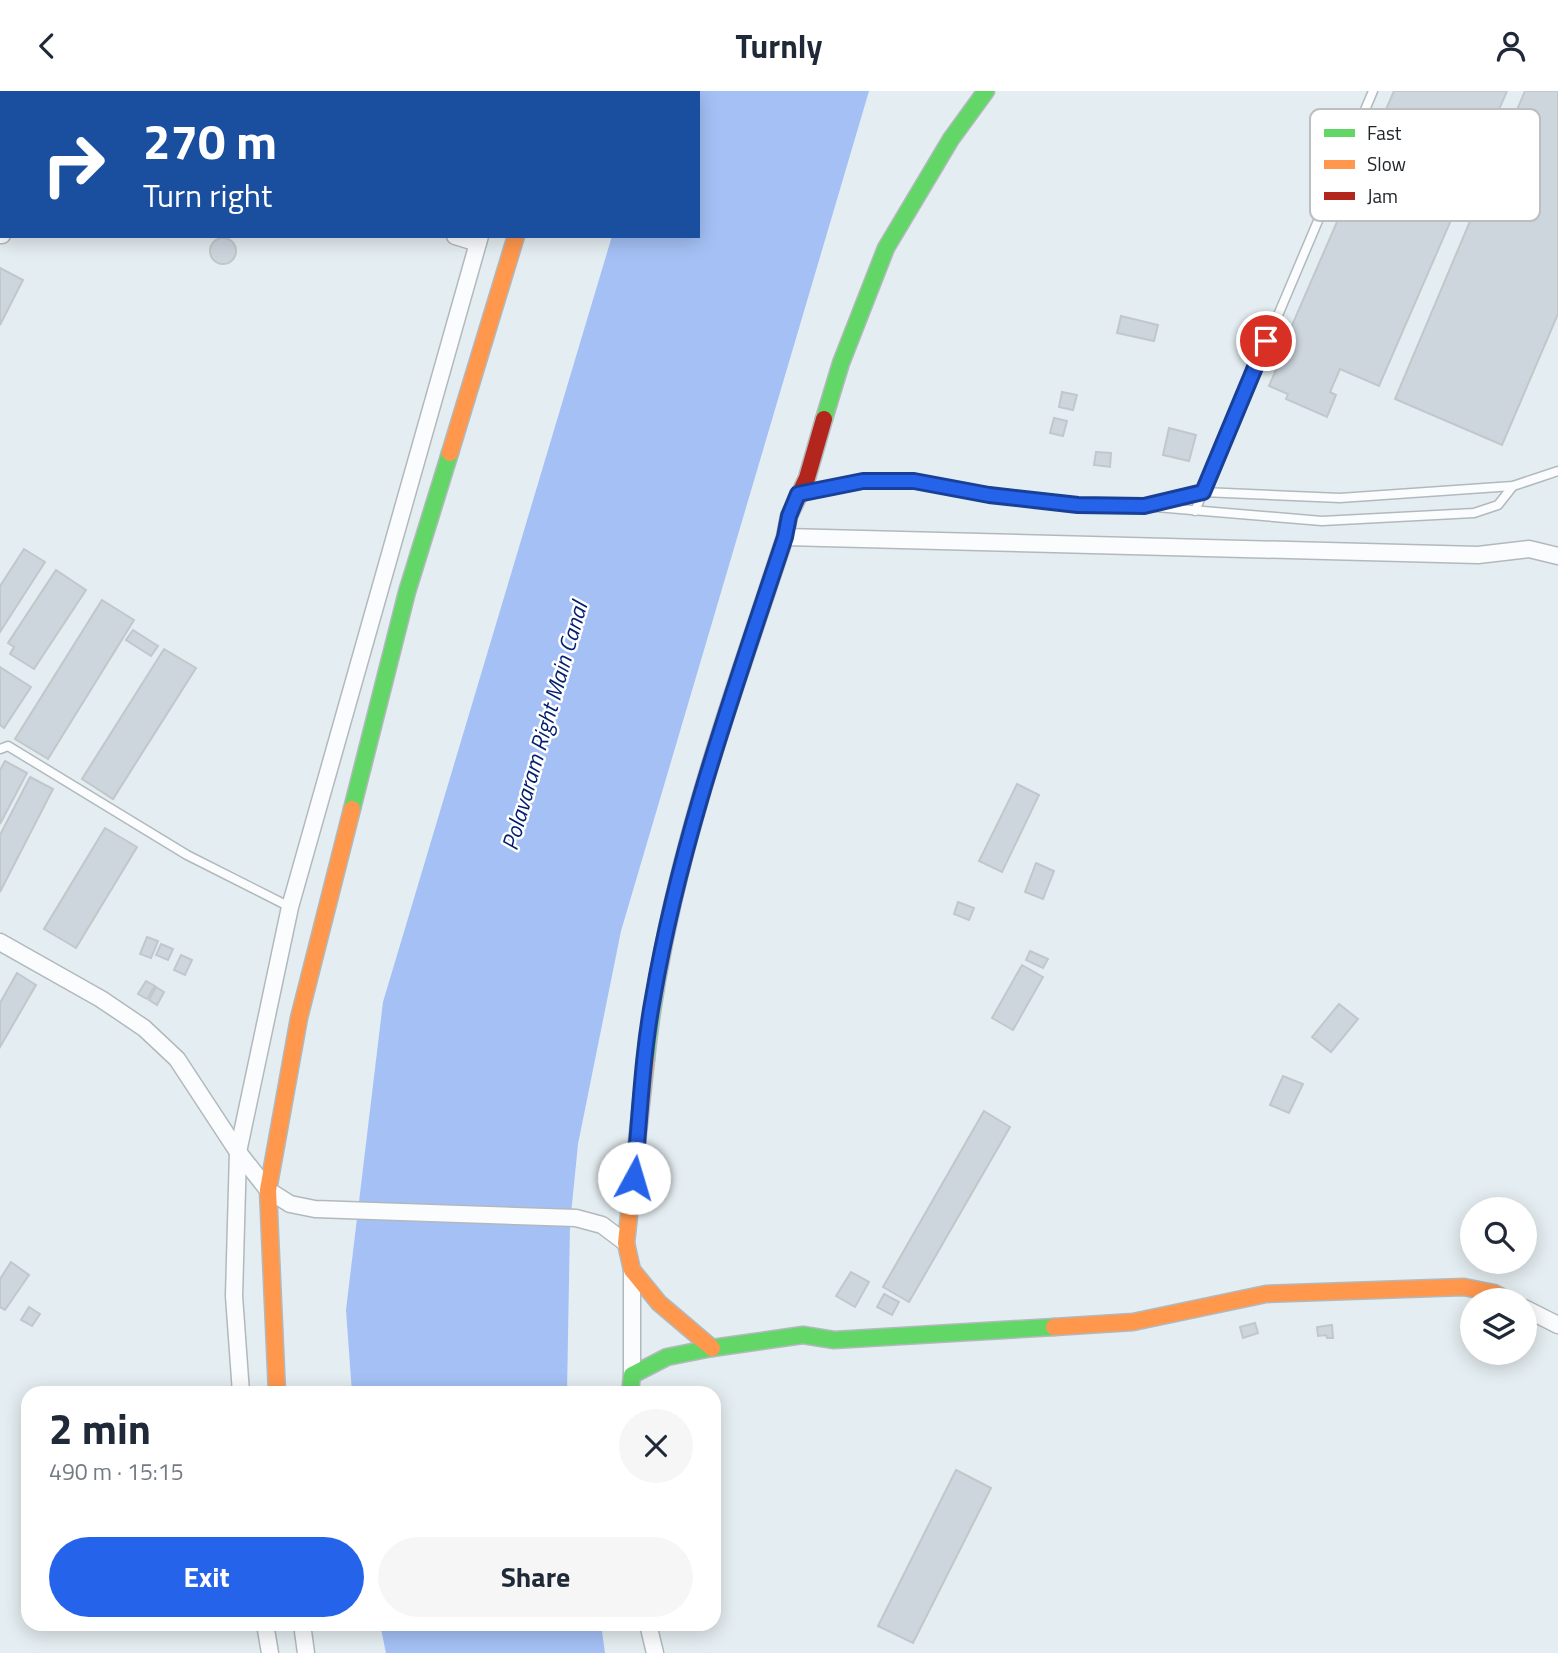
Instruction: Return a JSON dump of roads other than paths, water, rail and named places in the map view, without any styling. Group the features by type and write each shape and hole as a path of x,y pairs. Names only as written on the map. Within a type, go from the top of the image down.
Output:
{"street":[{"path":"631,1386 632,1270 626,1243 652,998 683,859 720,731 785,537 789,516 807,478 841,363 886,248 951,139 986,91"},
{"path":"277,1386 268,1190 299,1018 407,592 515,238"},
{"path":"240,1386 234,1296 238,1152 290,907 479,240"},
{"path":"785,537 1478,555 1529,549 1558,555"},
{"path":"0,942 101,999 144,1028 177,1059 238,1152 268,1190 290,1204 316,1209 576,1218 602,1225 626,1243"},
{"path":"632,1270 659,1303 712,1348"},
{"path":"632,1375 667,1357 803,1335 834,1340 1133,1322 1266,1294 1469,1288"},
{"path":"1537,1314 1558,1325"},
{"path":"266,1631 270,1653"},
{"path":"303,1631 306,1653"},
{"path":"650,1631 655,1653"}],"lane":[{"path":"1365,109 1373,91"},
{"path":"1195,510 1318,221"},
{"path":"1144,506 1203,492 1340,499 1513,487 1558,471"},
{"path":"798,494 863,481 914,481 989,495 1078,505 1144,506 1322,521 1474,513 1498,505 1513,487"},
{"path":"0,749 8,746 187,855 290,907"}],"water":[{"name":"Polavaram Right Main Canal","path":"700,91 869,91 621,931 578,1144 570,1224 567,1386 351,1386 346,1310 383,1002 611,238 700,238"},
{"path":"381,1631 602,1631 605,1653 386,1653"}]}
